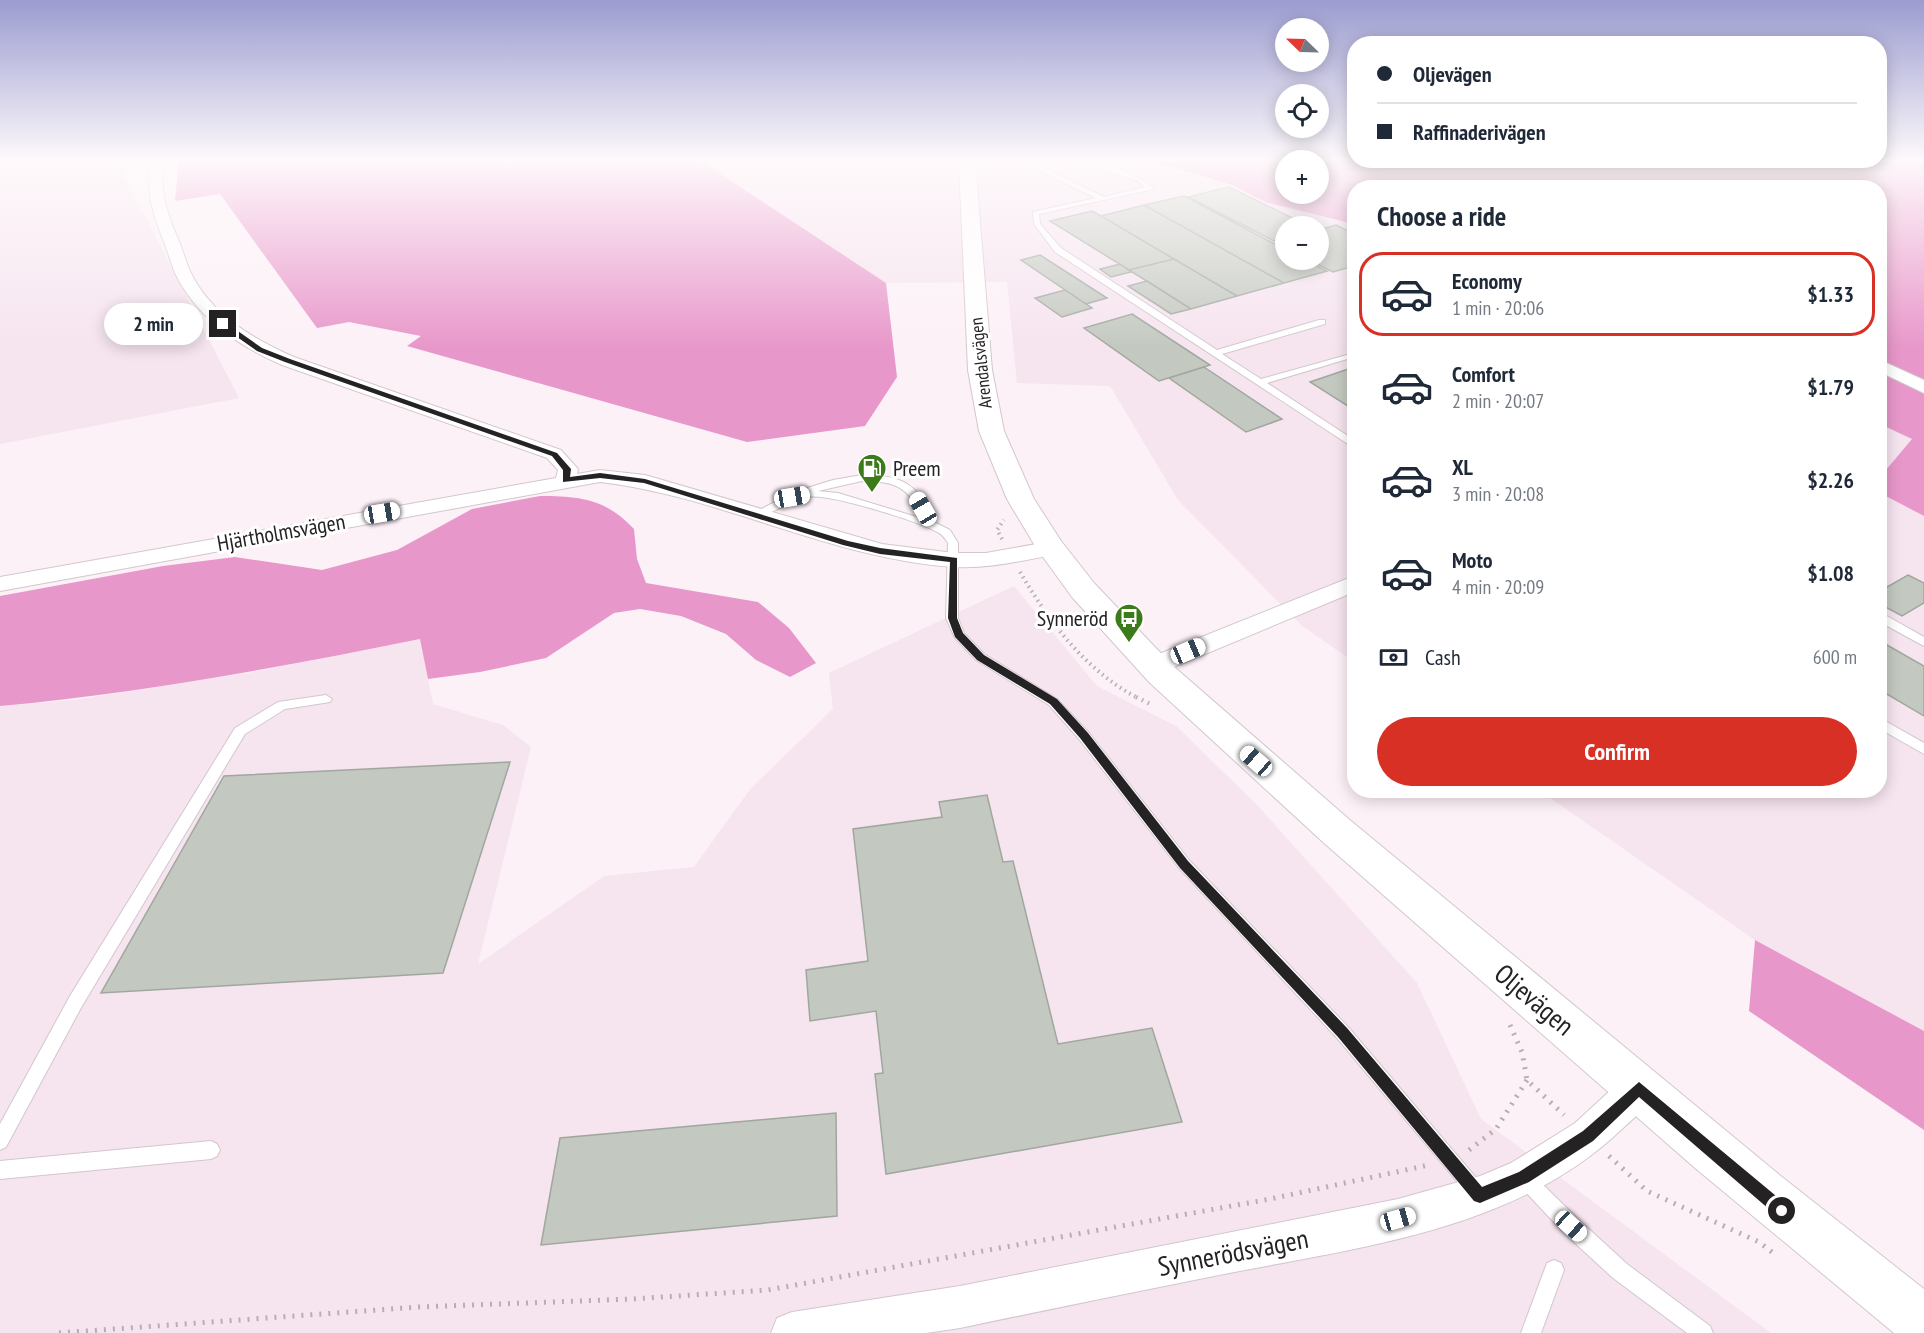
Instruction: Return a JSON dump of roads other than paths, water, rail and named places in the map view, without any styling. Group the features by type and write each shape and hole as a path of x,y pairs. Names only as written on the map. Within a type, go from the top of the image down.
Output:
{"street":[{"path":"165,223 183,271 201,301 232,332 260,349 288,361 554,454 567,469 566,480"},
{"name":"Arendalsvägen","path":"971,223 980,373 986,416 999,453 1018,493 1053,548"},
{"path":"1887,368 1924,387"},
{"name":"Hjärtholmsvägen","path":"0,584 566,480 600,476 645,481 880,551 954,560 986,560 1053,548"},
{"name":"Oljevägen","path":"1053,548 1093,602 1171,659 1221,730 1396,884 1818,1241 1924,1323"},
{"path":"1171,659 1318,597 1347,589"},
{"name":"Synnerödsvägen","path":"792,1333 960,1307 1398,1219 1480,1195 1524,1177 1588,1136 1639,1088"}],"lane":[{"path":"1037,223 1058,250 1347,439"},
{"path":"1216,353 1322,322"},
{"path":"1260,381 1347,357"},
{"path":"754,515 792,497 841,480 872,478 891,482 913,492 927,522"},
{"path":"792,497 810,493 834,495 927,522 946,532 953,543 952,618 959,635 980,657 1053,702 1084,736 1184,864 1342,1033 1480,1195"},
{"path":"1887,621 1924,642"},
{"path":"0,1141 76,1002 240,731 282,705 326,699"},
{"path":"1887,727 1924,749"},
{"path":"0,1170 211,1150"},
{"path":"1524,1177 1571,1226 1620,1271 1703,1333"},
{"path":"1531,1333 1554,1270"}],"place":[{"name":"Preem","path":"872,494"},
{"name":"Synneröd","path":"1129,644"}]}
